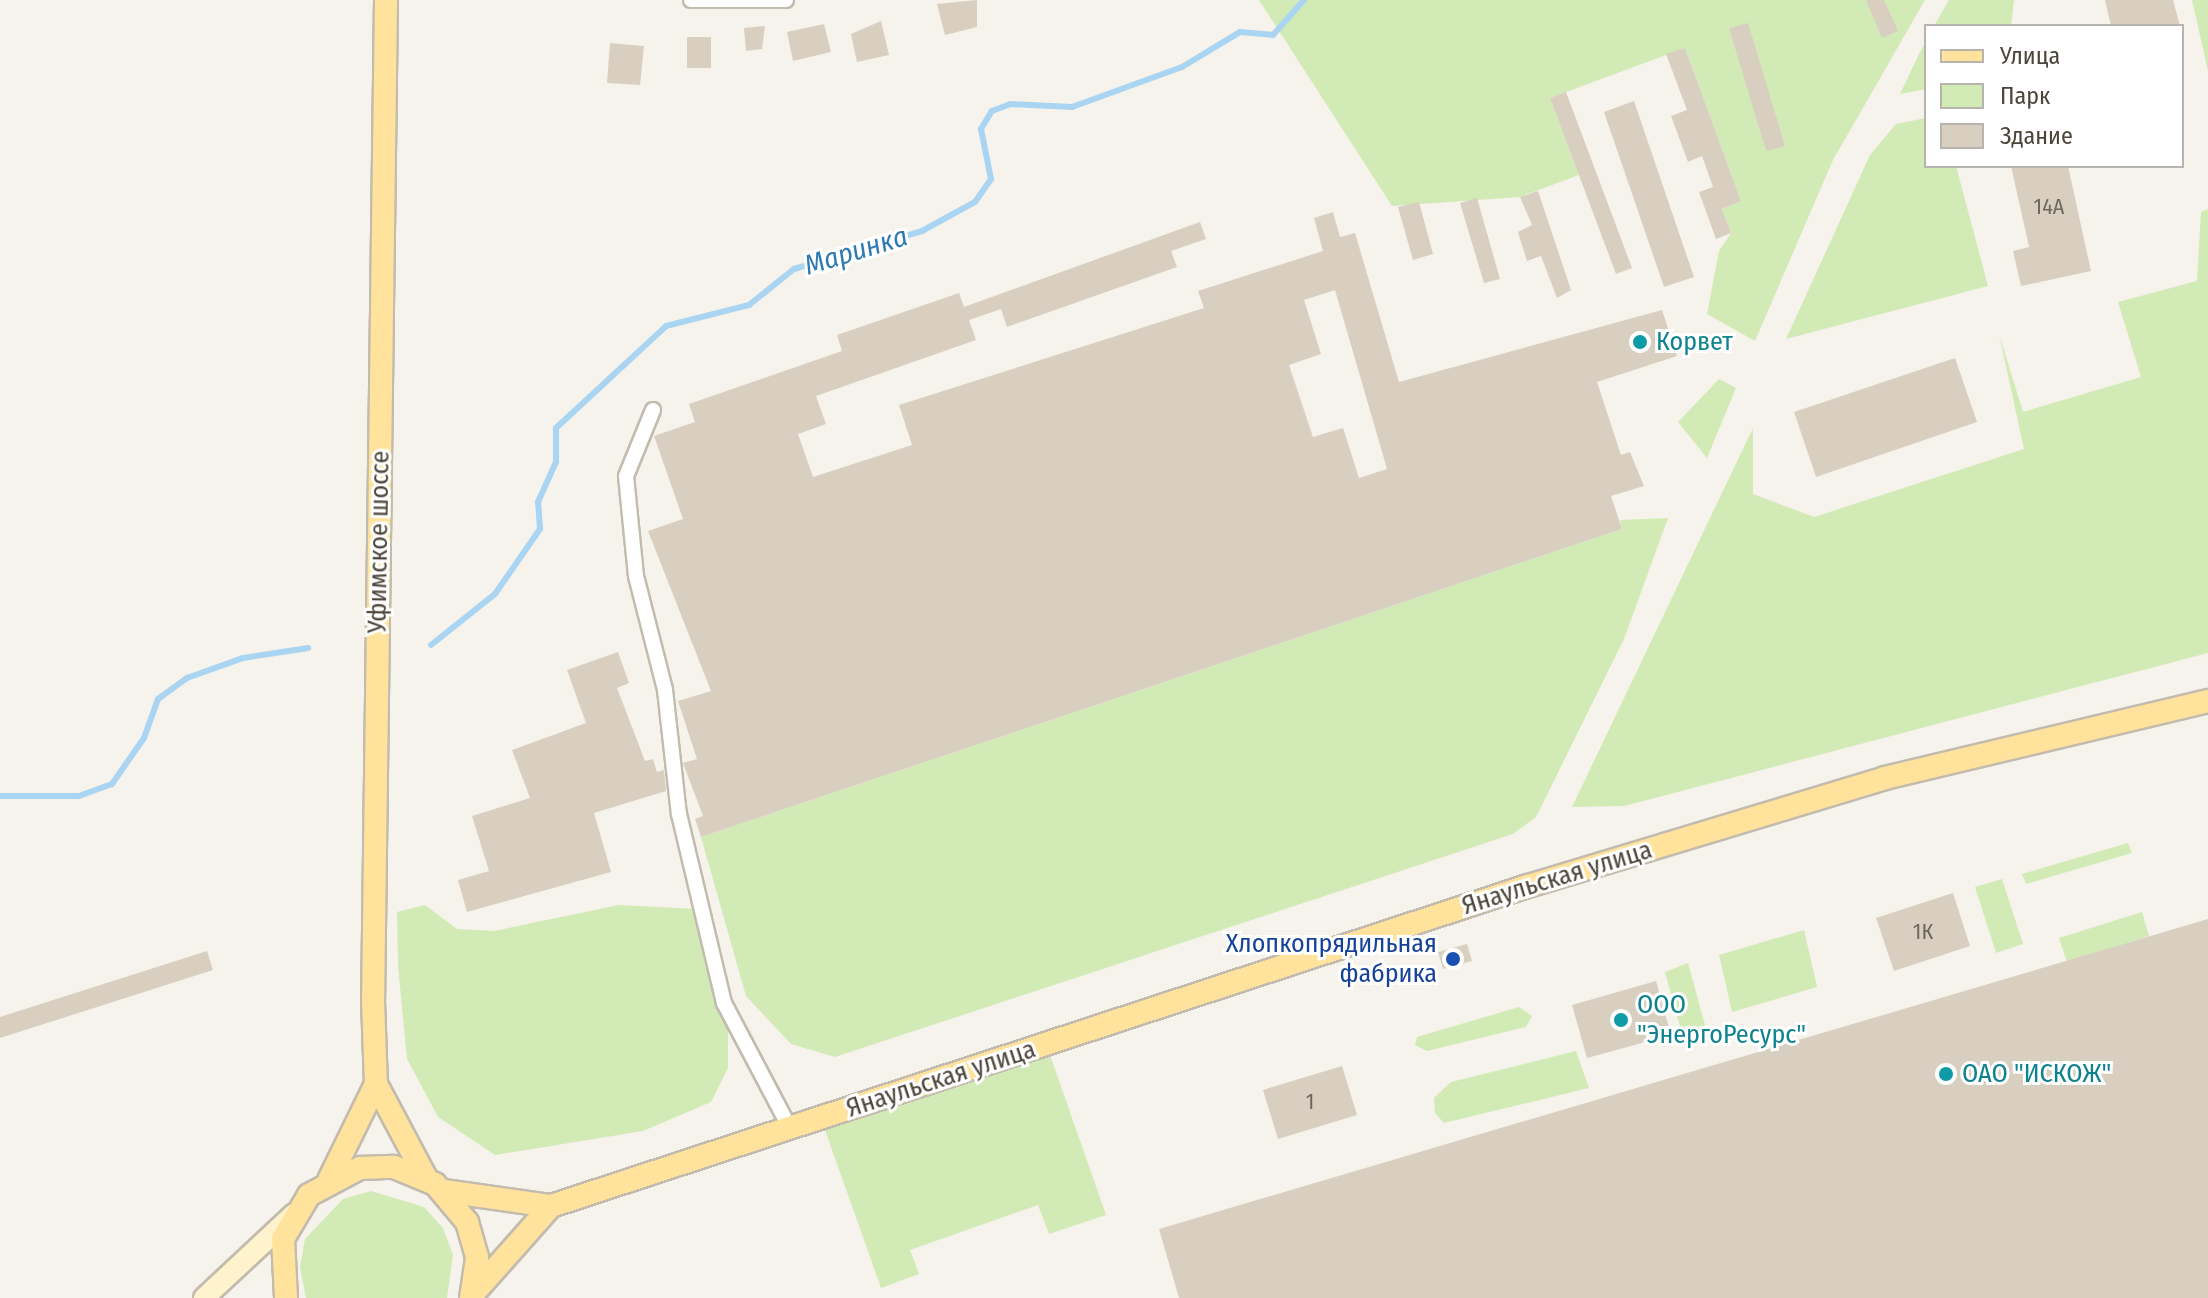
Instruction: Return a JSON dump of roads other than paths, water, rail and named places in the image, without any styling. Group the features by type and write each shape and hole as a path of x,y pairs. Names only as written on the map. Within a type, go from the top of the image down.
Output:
{"main road":[{"name":"Уфимское шоссе","path":"376,1084 386,0"},
{"name":"Янаульская улица","path":"551,1206 1528,886 1885,778 2208,701"},
{"path":"204,1298 329,1180 376,1084"},
{"path":"376,1084 435,1185 470,1234 477,1258 472,1297"},
{"path":"329,1180 372,1168 435,1185 551,1206"},
{"path":"472,1297 551,1206"},
{"path":"286,1298 280,1267 294,1214"}],"street":[{"path":"691,0 780,1"},
{"path":"653,410 626,476 636,576 665,690 679,814 724,1003 790,1128"}],"waterway":[{"name":"Маринка","path":"431,645 495,594 540,529 538,502 556,462 556,428 666,326 749,305 794,269 922,231 975,202 991,179 981,129 992,111 1010,104 1072,107 1182,67 1240,32 1273,35 1304,0"},
{"name":"Маринка","path":"0,796 79,796 112,784 144,738 158,699 187,678 243,658 308,648"}],"place":[{"name":"Корвет","path":"1640,342"},
{"name":"Хлопкопрядильная фабрика","path":"1453,959"},
{"name":"ООО \"ЭнергоРесурс\"","path":"1621,1020"},
{"name":"ОАО \"ИСКОЖ\"","path":"1946,1074"}]}
